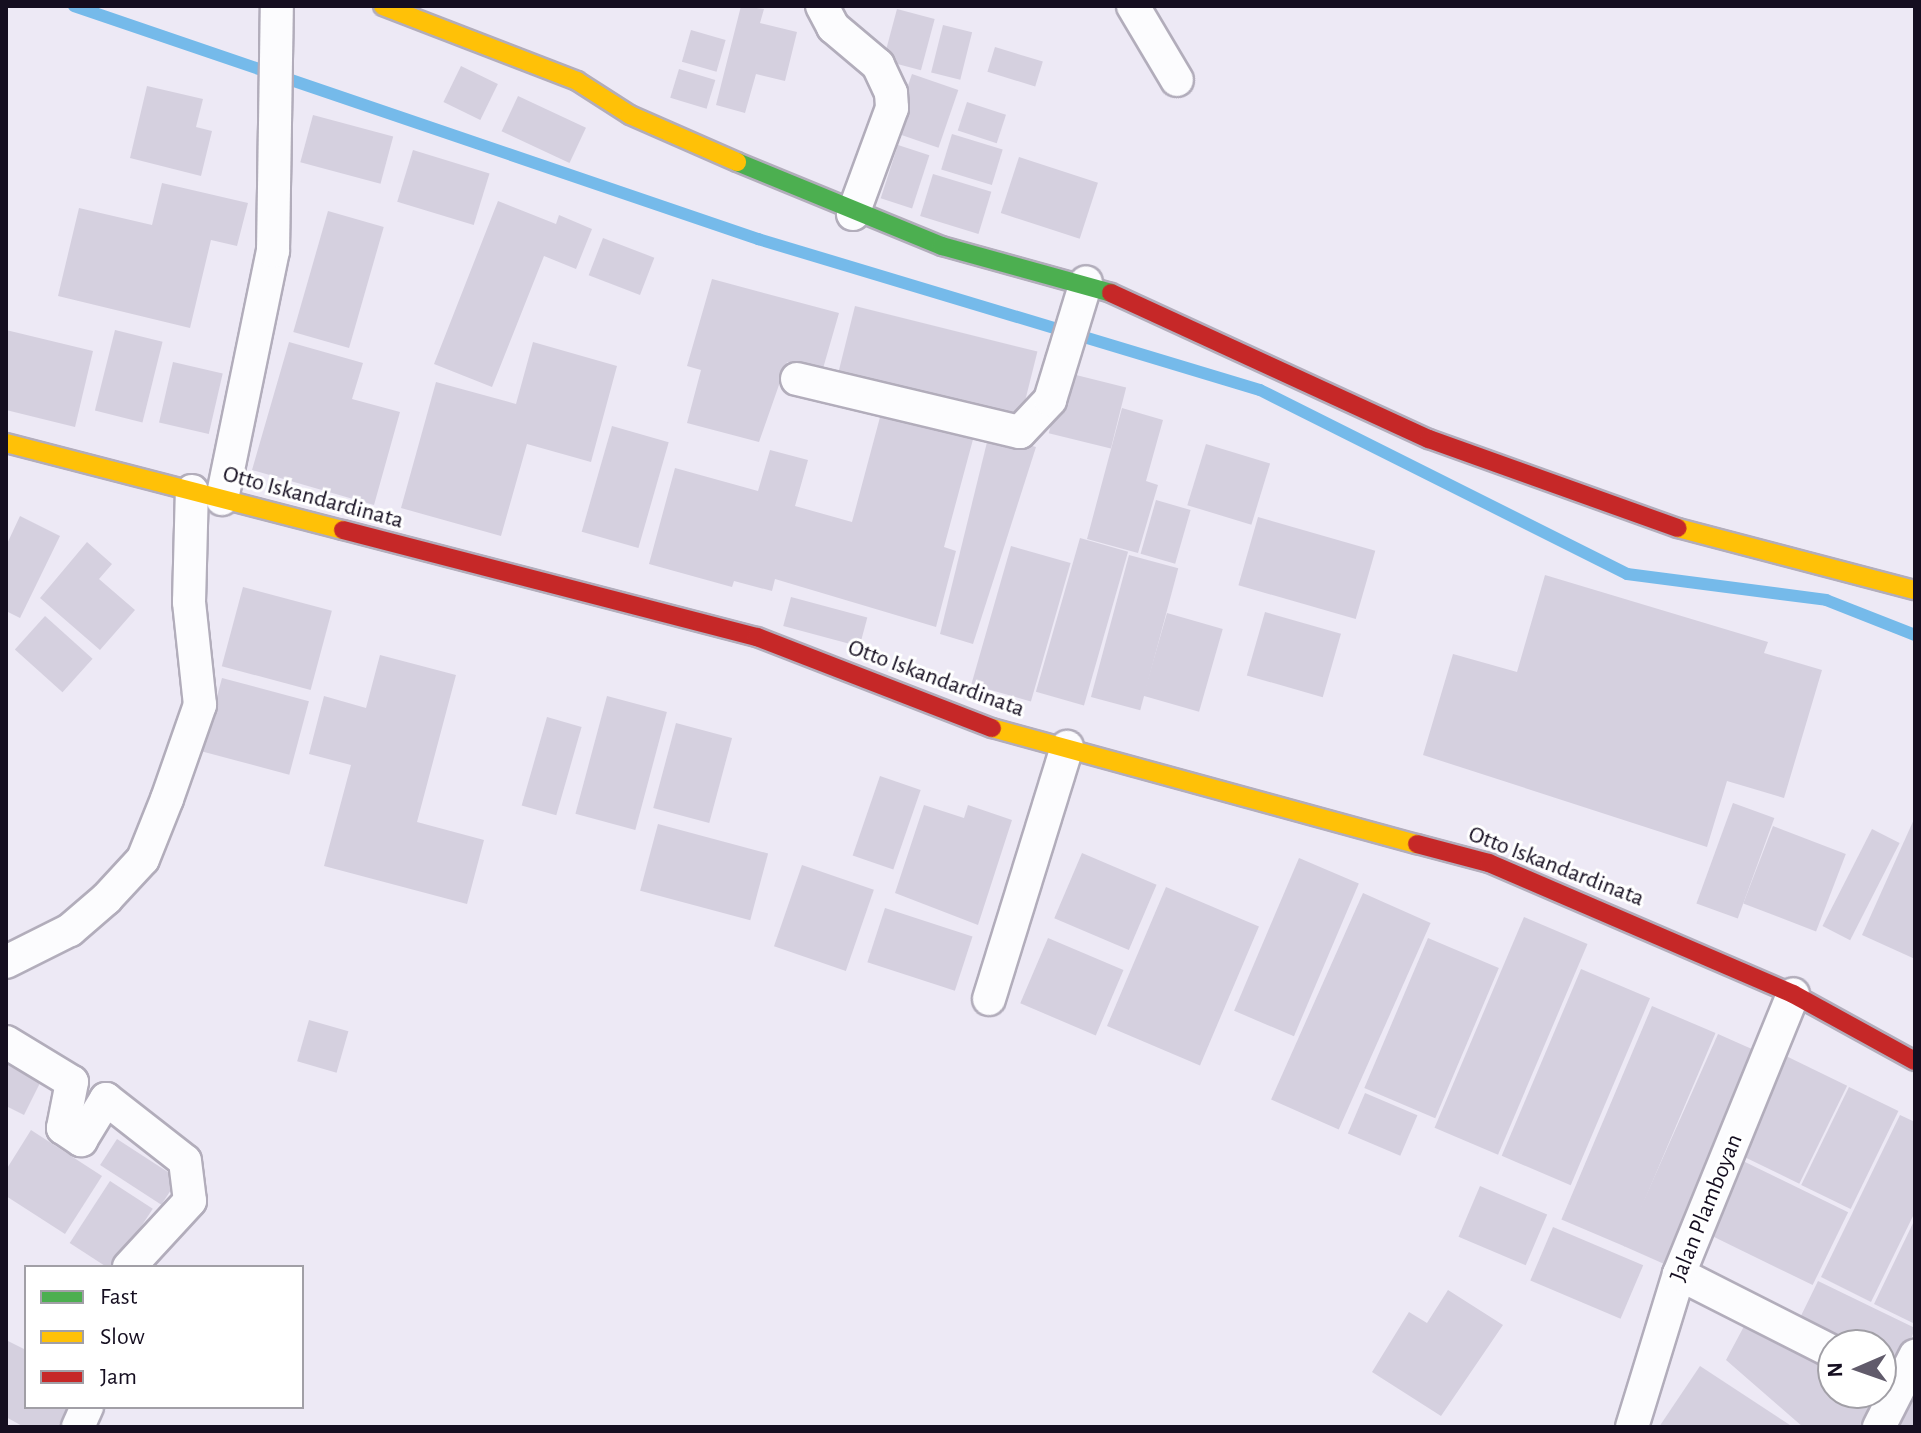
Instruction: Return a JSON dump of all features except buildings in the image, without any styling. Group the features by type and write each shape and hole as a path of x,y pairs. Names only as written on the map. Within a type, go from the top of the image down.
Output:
{"main road":[{"path":"383,6 577,81 630,115 853,214 942,246 1086,282 1429,439 1655,522 1915,590"},
{"name":"Otto Iskandardinata","path":"6,443 757,637 999,731 1489,863 1793,994 1915,1061"}],"street":[{"path":"6,962 70,930 106,899 143,859 200,705 189,602 207,495 273,251 277,6"},
{"path":"822,6 833,27 878,65 891,93 892,108 853,214"},
{"path":"1133,6 1177,80"},
{"path":"797,379 1020,432 1050,400 1086,282"},
{"path":"989,999 1067,747"},
{"name":"Jalan Plamboyan","path":"1632,1427 1679,1274 1793,994"},
{"path":"6,1042 72,1082 63,1128 81,1140 106,1099 185,1161 190,1201 131,1265"},
{"path":"1679,1274 1817,1344"},
{"path":"1879,1427 1915,1356"}],"waterway":[{"path":"74,6 758,239 1260,390 1627,574 1826,600 1915,635"}],"traffic: fast":[{"path":"737,162 942,246 1111,293"}],"traffic: slow":[{"path":"383,6 577,81 630,115 737,162"},
{"path":"6,443 343,530"},
{"path":"1678,528 1915,590"},
{"path":"992,728 1417,844"}],"traffic: jam":[{"path":"1111,293 1429,439 1678,528"},
{"path":"343,530 757,637 992,728"},
{"path":"1417,844 1489,863 1793,994 1915,1061"}]}
